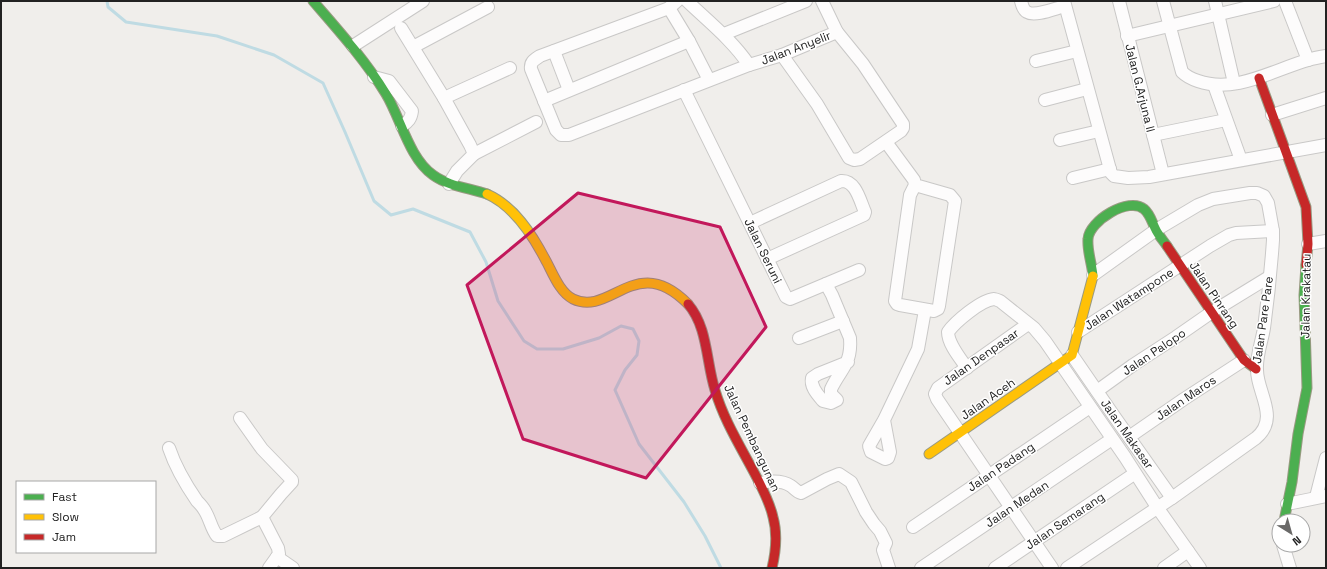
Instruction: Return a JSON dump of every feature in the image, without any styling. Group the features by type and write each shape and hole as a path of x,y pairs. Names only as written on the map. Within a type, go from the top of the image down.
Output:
{"street":[{"path":"313,1 353,46 374,77 383,78 388,81 412,111 412,116 409,121 402,126"},
{"path":"353,46 423,1"},
{"path":"724,34 806,1"},
{"path":"782,54 816,104 849,158 854,160 860,159 901,131 903,124 863,64 837,32 822,1"},
{"path":"1021,1 1025,10 1036,14 1064,3 1110,168 1114,176 1117,178 1138,178 1326,145"},
{"name":"Jalan G.Arjuna ll","path":"1119,1 1163,174"},
{"path":"1163,1 1182,72 1191,78 1214,85 1234,83 1259,78 1308,60 1326,56"},
{"path":"1215,1 1234,83"},
{"path":"1127,36 1274,1"},
{"path":"1285,1 1308,60"},
{"path":"709,80 689,41 681,3 536,58 532,61 531,65 556,130 564,136 741,68"},
{"name":"Jalan Anyelir","path":"681,3 724,34 742,54 741,68 782,54 837,32"},
{"path":"413,47 488,7"},
{"path":"401,28 444,98 474,154"},
{"path":"544,101 689,41"},
{"path":"554,51 569,90"},
{"path":"1036,61 1077,51"},
{"path":"444,98 510,68"},
{"name":"Jalan Krakatau","path":"1259,78 1306,207 1308,244 1304,296 1307,388 1298,434 1292,482 1285,513"},
{"path":"1214,85 1241,160"},
{"path":"1044,100 1087,89"},
{"name":"Jalan Seruni","path":"684,90 786,297 790,299 826,284"},
{"path":"1272,115 1326,98"},
{"path":"1152,135 1226,120"},
{"path":"449,184 457,171 474,154 536,122"},
{"name":"Jalan Pembangunan","path":"402,126 411,145 425,168 432,176 449,184 478,191 495,198 507,206 537,243 561,287 573,300 591,302 641,282 649,282 665,286 681,298 692,309 700,321 709,366 718,398 770,504 776,526 776,550 772,568"},
{"path":"1060,140 1099,131"},
{"path":"886,142 914,180 915,185 910,195 895,301 898,304 934,311 940,306 955,201 950,195 915,185"},
{"path":"1073,178 1110,168"},
{"path":"750,224 841,181 849,182 855,190 865,212 864,215 767,259"},
{"name":"Jalan Pare Pare","path":"1156,230 1206,201 1220,197 1250,193 1261,194 1264,196 1268,203 1273,231 1264,328 1256,369 1266,405 1266,426 1264,431 1256,438 1172,498"},
{"name":"Jalan Pinrang","path":"1093,275 1088,238 1092,229 1102,219 1127,204 1140,206 1146,212 1156,230 1244,360 1256,369"},
{"path":"1060,364 1072,355 1093,275 1156,230"},
{"name":"Jalan Watampone","path":"1078,332 1230,235 1236,233 1273,231"},
{"path":"1308,244 1326,241"},
{"path":"848,362 850,353 850,338 826,284 859,270"},
{"name":"Jalan Palopo","path":"1097,391 1212,312 1269,277"},
{"name":"Jalan Makasar","path":"967,368 955,350 948,334 950,329 978,306 995,299 1000,301 1034,328 1200,568"},
{"path":"884,420 918,349 925,310"},
{"path":"799,338 843,321"},
{"name":"Jalan Denpasar","path":"960,433 937,399 935,391 1028,324"},
{"name":"Jalan Makasar","path":"1072,355 1172,498"},
{"name":"Jalan Maros","path":"1129,437 1244,360"},
{"name":"Jalan Aceh","path":"929,454 1060,364"},
{"name":"Jalan Padang","path":"913,527 1090,407"},
{"path":"169,448 173,459 188,486 209,518 213,531 217,536 223,536 262,517 292,482 292,480 262,449 240,418"},
{"path":"960,433 1052,568"},
{"name":"Jalan Medan","path":"921,568 1112,439"},
{"path":"1287,504 1321,496 1326,458"},
{"path":"760,483 786,483 798,492 802,493 839,474 851,482 871,520 880,531 886,543 883,550 889,568"},
{"name":"Jalan Semarang","path":"994,568 1134,474"},
{"path":"1067,568 1172,498"},
{"path":"262,517 278,548 279,554 270,568"},
{"path":"1164,568 1188,551"},
{"path":"1285,553 1290,568"},
{"path":"277,557 293,568"}],"highlighted area":[{"path":"578,193 720,227 766,327 646,478 523,439 467,285"}],"waterway":[{"path":"107,1 108,7 126,22 217,36 274,55 323,83 374,201 391,215 413,209 470,232 486,262 498,301 524,341 537,349 563,349 599,338 621,326 633,329 639,341 637,355 625,370 615,390 639,444 684,502 705,536 721,568"}],"traffic: fast":[{"path":"313,1 378,81 391,104 406,138 425,168 445,182 487,194"},
{"path":"1093,276 1088,244 1090,232 1102,218 1120,208 1137,206 1144,209 1167,246"},
{"path":"1286,513 1307,388 1304,295 1306,265"}],"traffic: slow":[{"path":"487,194 497,199 514,213 534,240 556,281 568,296 573,299 587,302 600,300 625,288 639,284 653,283 670,289 688,304"},
{"path":"929,454 1072,355 1093,276"}],"traffic: jam":[{"path":"1259,78 1306,207 1308,244 1306,265"},
{"path":"1167,246 1244,360 1256,369"},
{"path":"688,304 695,313 703,334 712,379 723,413 762,487 770,507 775,524 776,537 772,568"}]}
